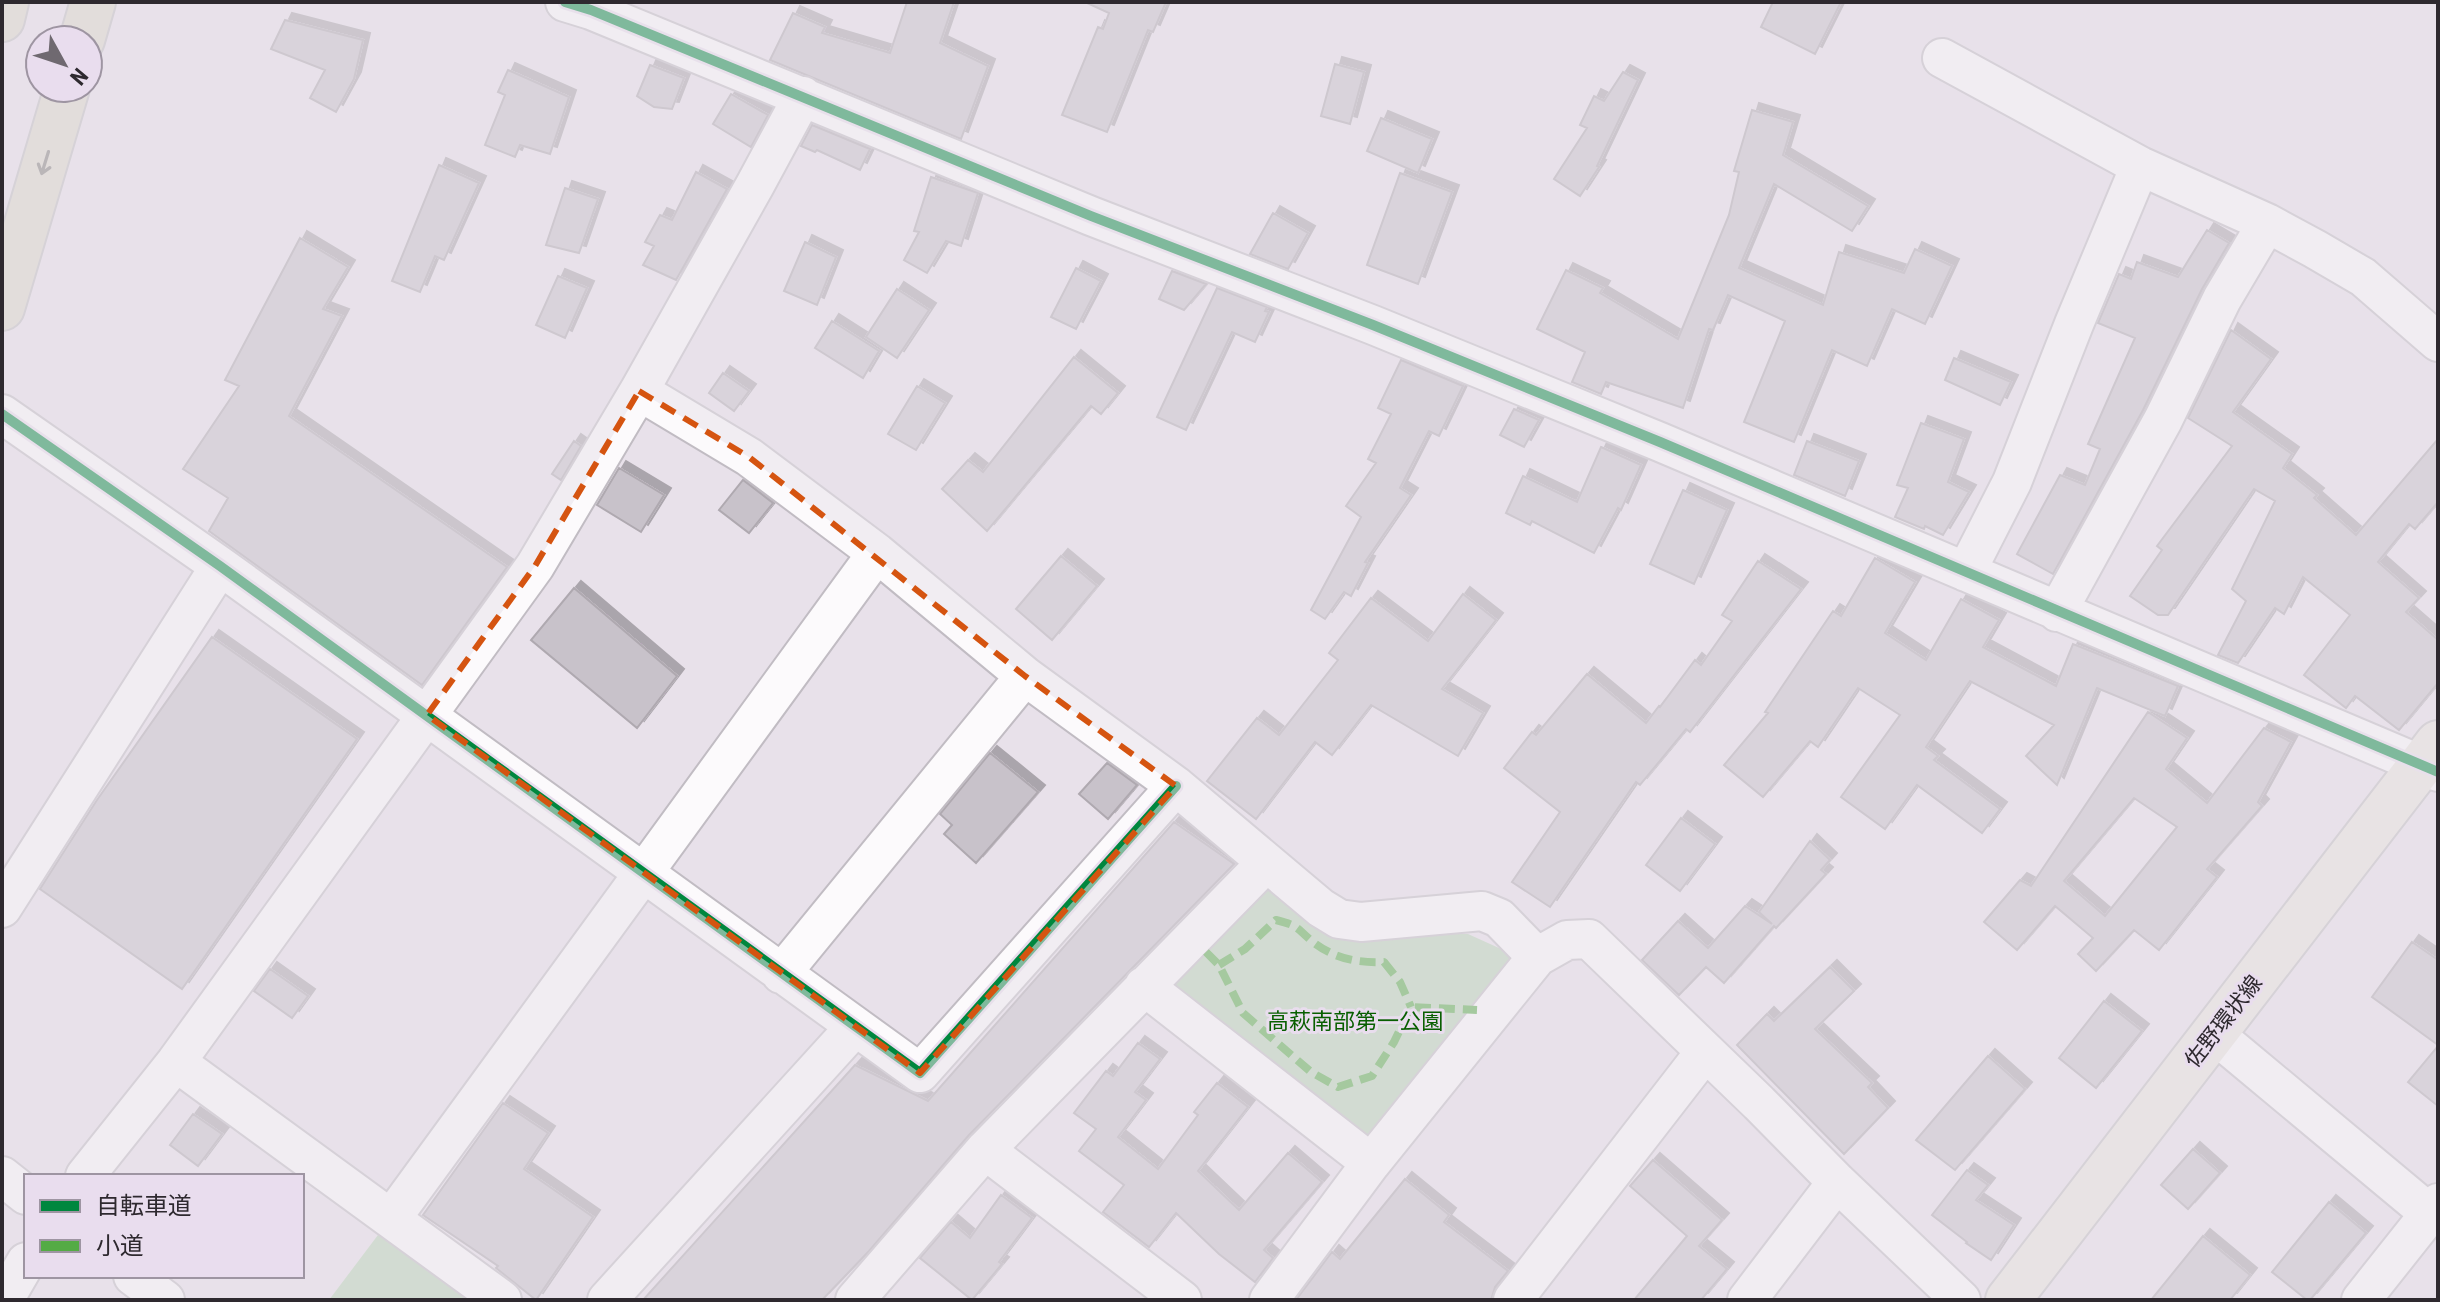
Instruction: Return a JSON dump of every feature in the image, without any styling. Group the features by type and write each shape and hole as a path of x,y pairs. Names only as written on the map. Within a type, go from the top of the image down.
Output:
{"highway":[{"path":"2,19 6,2"},
{"path":"87,24 93,2"},
{"path":"2,308 62,104"}],"main road":[{"name":"佐野環状線","path":"2008,1300 2213,1033 2432,760"}],"street":[{"path":"565,2 803,96 1091,216 1632,430 2057,612 2432,760"},
{"path":"1942,58 2140,166 2267,223 2363,277 2438,342"},
{"path":"87,1174 176,1062 535,566 639,391 803,96"},
{"path":"1966,572 2012,482 2140,166"},
{"path":"2057,612 2163,420 2222,299 2267,223"},
{"path":"639,391 749,457 877,553 1025,676 1176,786 1321,908 1339,919 1361,922 1482,911 1499,918 1537,957"},
{"path":"2,414 220,566 920,1073 1176,786"},
{"path":"391,1219 877,553"},
{"path":"2,908 220,566"},
{"path":"781,974 1025,676"},
{"path":"855,1300 985,1150 1266,863"},
{"path":"1269,1300 1371,1163 1537,957 1567,940 1589,939 1961,1300"},
{"path":"1144,986 1371,1163"},
{"path":"607,1300 855,1027"},
{"path":"2213,1033 2434,1208 2367,1298"},
{"path":"1513,1300 1705,1052"},
{"path":"176,1062 502,1300"},
{"path":"985,1150 1182,1300"},
{"path":"2,1176 24,1193"},
{"path":"1747,1300 1837,1182"},
{"path":"4,1300 24,1265"},
{"path":"136,1278 165,1300"}],"highlighted area":[{"path":"639,391 749,457 1025,676 1176,786 920,1073 427,715 535,566"}],"green space":[{"name":"高萩南部第一公園","path":"1268,890 1340,934 1468,934 1521,958 1370,1139 1169,989"},
{"path":"381,1231 479,1300 329,1300"}],"building":[{"path":"907,2 954,2 940,43 988,66 961,139 770,60 793,13 825,27 822,33 890,53"},
{"path":"1085,2 1166,2 1153,32 1148,30 1107,132 1062,115 1098,27 1103,29 1109,13"},
{"path":"1773,2 1841,2 1815,54 1761,27"},
{"path":"285,20 363,40 354,79 336,112 310,98 325,70 271,49"},
{"path":"1335,64 1364,72 1350,124 1321,116"},
{"path":"650,65 684,78 672,109 654,107 637,96"},
{"path":"508,70 569,97 550,154 520,145 515,157 485,145 505,95 498,92"},
{"path":"1623,72 1638,80 1599,167 1580,196 1554,179 1587,128 1580,125 1594,96 1604,101"},
{"path":"731,94 768,115 751,147 713,124"},
{"path":"1752,110 1793,122 1783,155 1868,206 1852,231 1774,184 1739,268 1823,305 1839,252 1904,273 1915,249 1952,266 1925,324 1892,309 1867,366 1832,350 1794,442 1744,422 1785,321 1728,295 1713,330 1709,329 1683,408 1606,382 1601,394 1572,382 1585,352 1537,329 1566,270 1603,288 1600,293 1678,339 1729,215 1739,172 1734,171"},
{"path":"1381,118 1432,139 1418,173 1367,151"},
{"path":"812,125 870,149 860,170 801,146"},
{"path":"439,165 479,183 444,260 435,256 420,292 392,281"},
{"path":"696,172 727,189 676,280 643,265 654,246 645,242 660,215 672,220"},
{"path":"1400,173 1452,192 1418,284 1367,265"},
{"path":"931,177 978,193 961,246 946,241 927,273 904,260 919,232 914,231"},
{"path":"565,188 598,199 579,253 546,245"},
{"path":"1273,213 1308,233 1288,269 1250,254"},
{"path":"2207,230 2229,243 2202,289 2143,410 2053,574 2017,554 2060,475 2085,485 2100,449 2088,444 2135,338 2098,323 2119,274 2131,279 2137,262 2178,277"},
{"path":"300,238 348,267 323,309 342,316 289,416 507,567 422,685 209,531 228,498 183,469 239,386 225,380"},
{"path":"805,242 836,257 817,305 784,291"},
{"path":"1076,268 1101,281 1076,329 1051,317"},
{"path":"1172,271 1206,284 1184,310 1159,299"},
{"path":"558,276 587,288 565,338 536,325"},
{"path":"1217,288 1267,307 1265,311 1269,312 1255,342 1232,332 1186,430 1157,417"},
{"path":"897,289 929,310 897,358 866,337"},
{"path":"832,321 879,351 863,378 815,348"},
{"path":"2231,330 2271,359 2233,412 2292,454 2283,468 2317,495 2314,498 2356,535 2438,439 2438,502 2415,529 2409,524 2378,562 2419,598 2406,612 2438,640 2438,683 2399,730 2355,696 2346,708 2304,675 2350,615 2303,577 2284,614 2275,608 2238,663 2218,655 2246,601 2232,589 2275,501 2254,489 2168,615 2158,615 2130,596 2162,550 2157,546 2232,446 2188,418"},
{"path":"1074,357 1118,393 1101,414 1091,406 987,531 942,489 968,460 983,472"},
{"path":"1954,358 2011,382 2000,405 1945,380"},
{"path":"1401,360 1463,386 1439,436 1429,431 1400,488 1411,495 1365,562 1368,563 1351,596 1344,592 1325,619 1311,610 1361,517 1346,506 1376,463 1368,459 1391,414 1378,408"},
{"path":"723,373 749,391 734,411 709,393"},
{"path":"917,386 945,403 916,450 888,434"},
{"path":"1514,409 1539,420 1524,447 1500,435"},
{"path":"1921,423 1964,439 1948,482 1969,492 1943,535 1895,517 1908,488 1897,485"},
{"path":"574,441 581,446 561,480 552,474"},
{"path":"1807,441 1859,461 1845,496 1794,475"},
{"path":"1601,447 1641,465 1621,510 1618,508 1594,553 1532,521 1530,525 1506,513 1523,476 1577,502"},
{"path":"619,468 664,495 641,532 597,505"},
{"path":"743,480 773,503 749,533 719,510"},
{"path":"1683,490 1727,510 1694,584 1650,564"},
{"path":"1061,556 1097,586 1052,640 1016,609"},
{"path":"1875,558 1915,582 1885,633 1926,660 1961,599 1999,620 1983,647 2056,686 2073,644 2178,686 2165,716 2097,688 2057,785 2026,756 2054,725 1970,681 1926,747 1938,756 1934,760 2000,809 1982,833 1917,785 1885,829 1841,797 1900,715 1858,688 1818,747 1810,741 1763,797 1724,765 1768,713 1765,712 1833,611 1841,616"},
{"path":"1758,561 1801,589 1690,732 1686,729 1640,785 1636,782 1550,907 1512,882 1560,812 1504,768 1532,732 1536,735 1587,674 1646,723 1695,660 1701,665 1732,621 1722,615"},
{"path":"574,588 677,676 637,728 531,640"},
{"path":"1463,594 1496,620 1442,689 1483,713 1458,756 1371,705 1332,755 1315,742 1256,819 1207,781 1257,718 1279,735 1338,660 1329,653 1371,598 1428,641"},
{"path":"212,637 357,739 182,989 40,889 97,800"},
{"path":"2148,712 2187,738 2166,769 2207,803 2264,728 2291,742 2258,802 2262,806 2207,869 2217,877 2159,950 2134,930 2096,971 2078,954 2093,938 2055,906 2017,950 1984,922 2020,880 2031,886","holes":["2134,798 2177,827 2105,916 2064,881"]},
{"path":"990,753 1038,792 976,863 944,834 952,825 940,814"},
{"path":"1107,763 1137,785 1108,819 1079,794"},
{"path":"1681,818 1715,844 1680,891 1646,865"},
{"path":"1174,822 1234,864 969,1135 869,1251 822,1300 643,1300 855,1065 928,1101"},
{"path":"1810,841 1830,860 1821,870 1826,874 1776,928 1774,926 1724,983 1706,967 1679,995 1642,960 1678,921 1708,948 1745,906 1772,924 1759,912"},
{"path":"2412,942 2438,960 2438,1045 2372,997"},
{"path":"1830,967 1854,991 1815,1029 1872,1083 1868,1087 1888,1108 1844,1154 1737,1045 1767,1014 1774,1021"},
{"path":"270,969 308,996 292,1018 254,991"},
{"path":"2104,1001 2142,1031 2096,1088 2059,1058"},
{"path":"1138,1043 1160,1059 1135,1092 1146,1100 1118,1137 1158,1169 1198,1115 1194,1112 1217,1083 1248,1107 1198,1171 1239,1210 1288,1153 1322,1182 1264,1250 1273,1258 1255,1282 1219,1254 1176,1213 1149,1247 1103,1212 1124,1185 1079,1151 1096,1129 1074,1113 1106,1071 1113,1076"},
{"path":"2438,1046 2438,1106 2408,1082"},
{"path":"1988,1056 2025,1089 1955,1170 1916,1140"},
{"path":"503,1103 548,1133 524,1169 593,1217 536,1300 496,1268 498,1266 423,1215"},
{"path":"193,1114 222,1134 198,1166 170,1145"},
{"path":"2193,1149 2220,1173 2188,1209 2161,1185"},
{"path":"1653,1160 1722,1220 1699,1246 1727,1269 1701,1300 1634,1300 1687,1236 1630,1186"},
{"path":"1967,1170 1988,1185 1976,1200 2014,1225 1991,1260 1932,1215"},
{"path":"1405,1179 1449,1215 1444,1222 1508,1271 1495,1287 1491,1300 1296,1300 1332,1252 1340,1259"},
{"path":"1001,1195 1032,1218 999,1262 1002,1264 972,1300 920,1258 951,1222 970,1238"},
{"path":"2329,1202 2366,1233 2307,1300 2272,1272"},
{"path":"2203,1236 2250,1275 2230,1300 2151,1300"}],"marked path":[{"path":"1219,965 1245,949 1276,920 1294,926 1321,948 1338,956 1356,961 1384,962 1400,982 1411,1007"},
{"path":"1206,952 1219,965 1243,1013 1311,1072 1338,1087 1372,1076 1394,1042 1411,1007 1477,1010"}],"cycle path":[{"path":"565,2 1091,216 1373,325 1660,442 2438,772"},
{"path":"2,414 220,566 920,1073 1176,786"}]}
